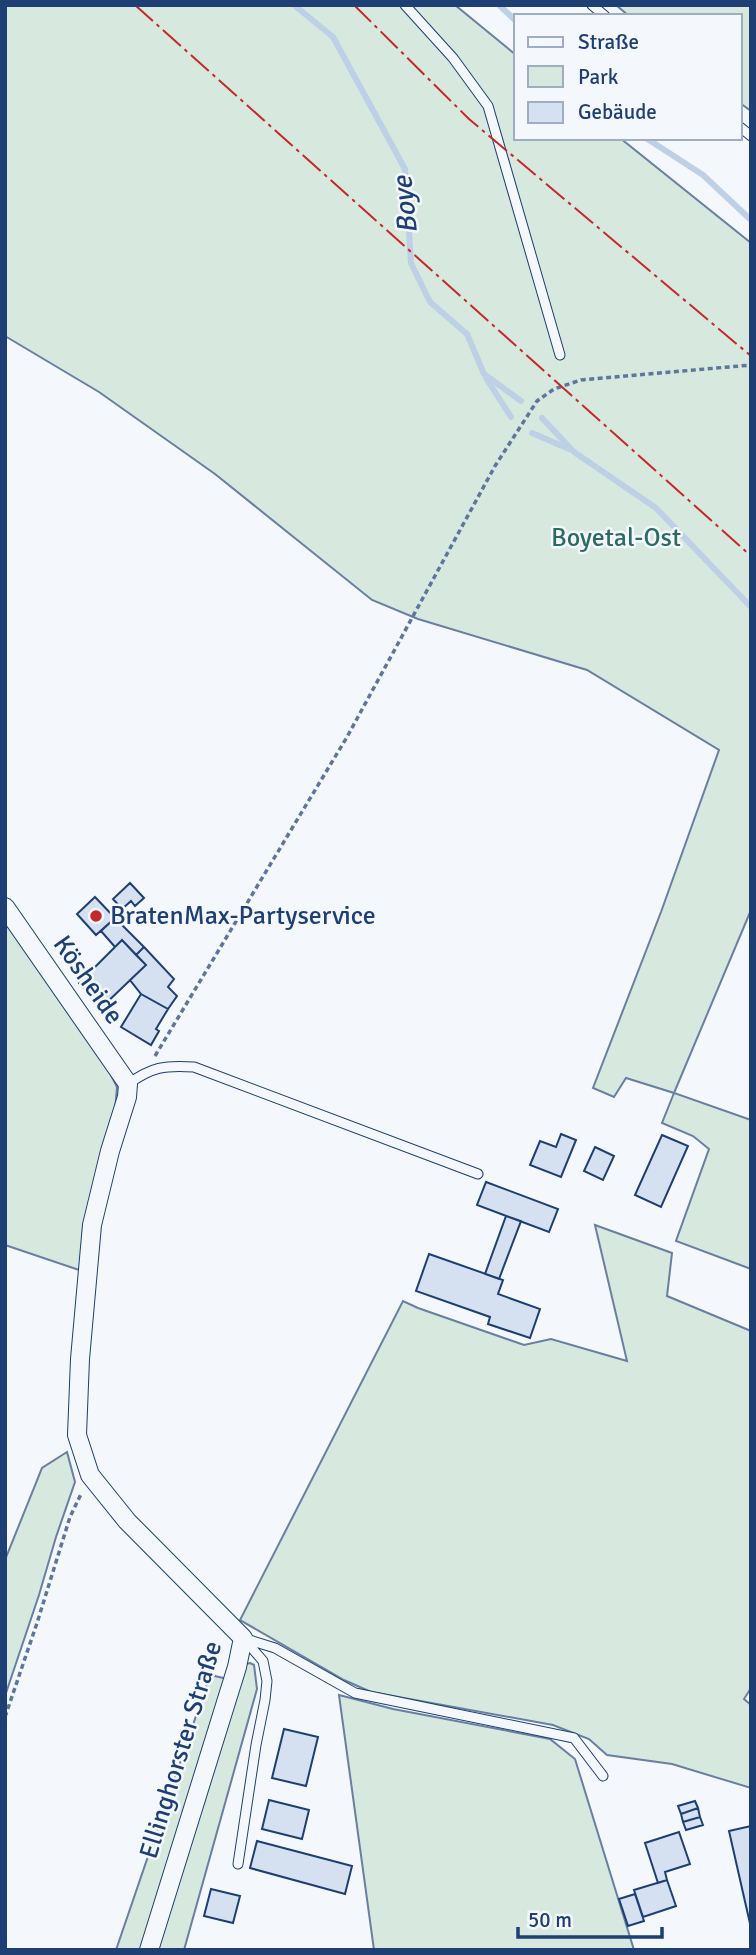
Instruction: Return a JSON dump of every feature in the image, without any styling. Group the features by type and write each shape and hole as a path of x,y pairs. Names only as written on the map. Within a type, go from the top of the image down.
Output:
{"street":[{"name":"Kösheide","path":"5,907 128,1084"},
{"name":"Ellinghorster Straße","path":"128,1084 127,1097 110,1151 92,1225 80,1359 77,1435 90,1475 127,1521 243,1638 237,1667 149,1950"}],"lane":[{"path":"405,5 453,58 488,106 560,355"},
{"path":"128,1084 144,1072 157,1067 194,1067 478,1174"},
{"path":"243,1638 275,1648 355,1693 575,1738 603,1776"},
{"path":"238,1864 267,1681 263,1661 243,1638"}],"path":[{"path":"144,1072 347,737 495,466 537,401 554,390 581,380 751,365"},
{"path":"5,1717 70,1517 90,1475"}],"green space":[{"name":"Boyetal-Ost","path":"5,5 455,5 514,53 514,140 622,140 751,243 751,910 674,1093 626,1078 614,1097 593,1088 661,912 719,750 587,670 418,619 372,600 215,474 99,392 5,336"},
{"path":"616,5 751,5 751,111 742,104 742,14 627,14"},
{"path":"5,920 117,1087 115,1111 82,1271 5,1245"},
{"path":"674,1093 751,1120 751,1269 676,1241 709,1149 693,1136 662,1123"},
{"path":"595,1225 672,1253 667,1296 751,1331 751,1688 744,1699 751,1705 751,1788 672,1764 607,1755 589,1739 553,1725 371,1692 344,1680 240,1620 403,1301 524,1345 551,1339 627,1361"},
{"path":"67,1452 75,1482 5,1696 5,1560 42,1468"},
{"path":"242,1665 254,1665 257,1689 184,1950 116,1950 210,1675 237,1681"},
{"path":"339,1695 393,1709 550,1739 575,1759 634,1950 374,1950"}],"building":[{"path":"130,883 144,898 135,906 131,901 122,909 113,899"},
{"name":"BratenMax-Partyservice","path":"95,897 115,918 96,935 77,914"},
{"path":"115,918 144,947 136,955 122,940 115,947 101,931"},
{"path":"122,940 146,965 102,1007 79,983"},
{"path":"144,947 174,979 168,987 177,996 168,1009 141,994 130,980 146,965 136,955"},
{"path":"141,994 168,1009 156,1029 159,1031 151,1045 121,1027"},
{"path":"561,1134 576,1140 561,1177 530,1165 540,1141 556,1147"},
{"path":"662,1135 688,1146 661,1207 635,1195"},
{"path":"595,1147 614,1156 603,1180 584,1171"},
{"path":"486,1182 558,1209 549,1232 477,1205"},
{"path":"506,1216 521,1221 499,1279 485,1274"},
{"path":"429,1254 503,1280 498,1294 540,1309 530,1338 488,1324 490,1317 416,1291"},
{"path":"284,1729 318,1737 306,1786 272,1778"},
{"path":"269,1800 309,1810 302,1839 262,1829"},
{"path":"695,1801 698,1808 681,1814 678,1806"},
{"path":"698,1808 700,1817 683,1822 681,1814"},
{"path":"700,1817 703,1825 686,1830 683,1822"},
{"path":"751,1826 751,1928 729,1831"},
{"path":"679,1832 690,1864 665,1872 667,1880 658,1883 645,1843"},
{"path":"257,1841 352,1866 345,1894 250,1868"},
{"path":"667,1880 676,1906 643,1917 634,1890"},
{"path":"211,1889 240,1896 233,1923 204,1916"},
{"path":"635,1894 644,1921 628,1926 619,1899"}],"waterway":[{"name":"Boye","path":"294,5 333,37 405,169 411,263 430,302 467,334 484,374 521,401"},
{"name":"Boye","path":"499,5 514,19"},
{"name":"Boye","path":"649,140 703,175 751,220"},
{"name":"Boye","path":"486,378 511,417"},
{"name":"Boye","path":"542,418 574,452 656,508 751,607"},
{"name":"Boye","path":"532,433 569,449"}],"power":[{"path":"135,5 751,556"},
{"path":"354,5 469,119 751,356"}],"place":[{"name":"BratenMax-Partyservice","path":"96,916"}]}
